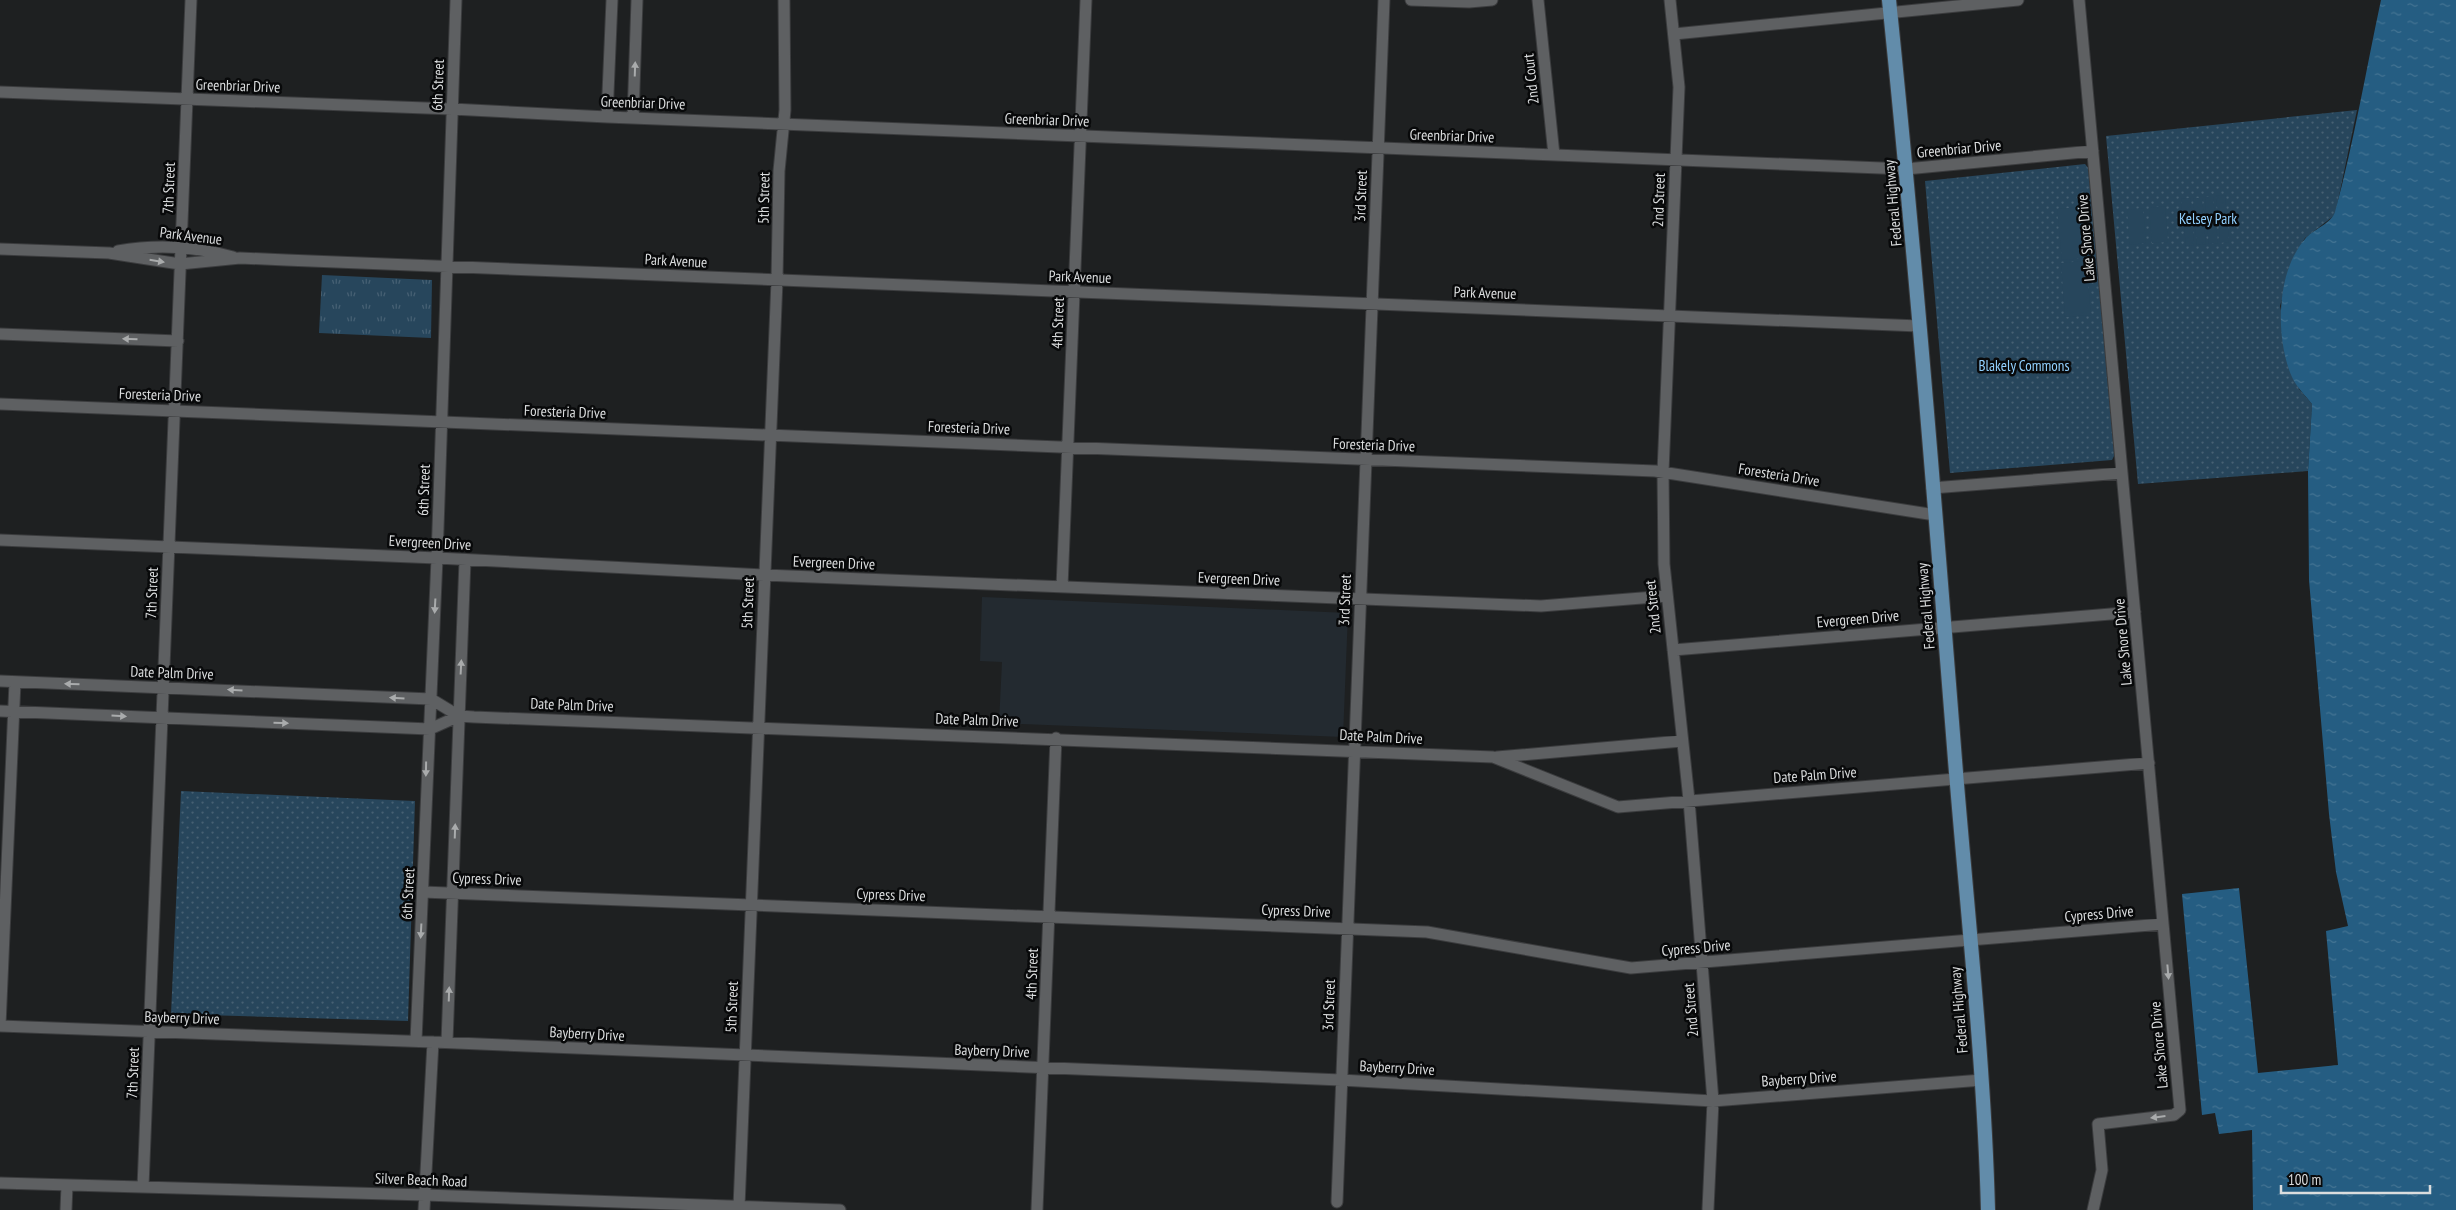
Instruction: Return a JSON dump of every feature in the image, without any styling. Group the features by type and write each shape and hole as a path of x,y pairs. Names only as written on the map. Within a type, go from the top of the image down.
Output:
{"main road":[{"name":"Federal Highway","path":"1890,6 1906,169 1982,1080 1988,1210"}],"street":[{"name":"7th Street","path":"143,1187 191,0"},
{"name":"6th Street","path":"416,1041 423,892 426,758 430,729 437,558 456,0"},
{"path":"607,117 612,0"},
{"path":"633,118 637,0"},
{"name":"5th Street","path":"746,1208 745,1056 777,280 779,171 785,110 784,0"},
{"name":"4th Street","path":"1062,587 1086,0"},
{"name":"3rd Street","path":"1337,1202 1384,0"},
{"path":"1411,0 1469,2 1492,0"},
{"name":"2nd Court","path":"1538,0 1554,155"},
{"name":"2nd Street","path":"1670,0 1679,87 1663,472 1664,564 1689,800 1713,1101 1708,1209"},
{"path":"1674,34 1890,6 2018,0"},
{"name":"Lake Shore Drive","path":"2079,0 2180,1110 2174,1115 2098,1124 2102,1170 2093,1210"},
{"name":"Greenbriar Drive","path":"0,92 452,108 607,117 1906,169 2093,151"},
{"name":"Park Avenue","path":"109,253 141,247 181,247 240,258"},
{"name":"Park Avenue","path":"0,249 109,253 180,264 240,258 1919,326"},
{"path":"0,334 178,341"},
{"name":"Foresteria Drive","path":"0,404 1663,472 1934,515"},
{"path":"1932,488 2122,473"},
{"name":"Evergreen Drive","path":"0,540 437,558 764,575 1541,606 1667,596"},
{"path":"447,1042 466,560"},
{"name":"Evergreen Drive","path":"1673,650 2135,612"},
{"name":"Date Palm Drive","path":"0,681 431,700 459,716"},
{"path":"0,1026 3,868 15,682"},
{"name":"Date Palm Drive","path":"0,711 430,729 459,716 758,726 1493,757 1682,741"},
{"name":"4th Street","path":"1037,1210 1056,738"},
{"name":"Date Palm Drive","path":"1493,757 1618,807 2149,763"},
{"name":"Cypress Drive","path":"423,892 1427,932 1631,968 2163,924"},
{"name":"Bayberry Drive","path":"0,1026 447,1042 1341,1080 1713,1101 1982,1080"},
{"path":"424,1210 433,1042"},
{"name":"Silver Beach Road","path":"0,1183 425,1195 840,1210"},
{"path":"66,1210 67,1185"}],"shaded area":[{"path":"982,597 1348,613 1343,737 999,723 1002,662 980,661"}],"green space":[{"name":"Kelsey Park","path":"2357,110 2335,215 2305,238 2295,254 2280,306 2299,389 2312,404 2308,471 2138,484 2106,136"},
{"name":"Blakely Commons","path":"2085,164 2090,170 2115,454 2112,460 1950,473 1925,181"},
{"path":"2225,195 2227,215 2218,216 2216,196"},
{"path":"2205,197 2213,197 2215,216 2206,217"},
{"path":"2190,198 2192,218 2183,219 2181,199"},
{"path":"2193,198 2202,198 2204,217 2195,218"},
{"path":"2165,206 2168,242 2152,243 2149,208"},
{"path":"2081,207 2085,258 2062,260 2057,209"},
{"path":"2143,208 2146,243 2130,245 2127,210"},
{"path":"2228,222 2229,242 2220,243 2219,223"},
{"path":"2216,223 2218,243 2209,244 2207,224"},
{"path":"2204,224 2206,244 2197,245 2195,225"},
{"path":"2193,225 2194,245 2186,246 2184,226"},
{"path":"2086,261 2091,315 2065,317 2061,263"},
{"path":"322,275 432,280 431,338 319,333"},
{"path":"181,791 415,801 408,1021 171,1014"}],"water":[{"path":"2381,0 2456,0 2456,1210 2253,1210 2252,1130 2219,1134 2215,1113 2202,1115 2182,894 2239,888 2258,1073 2338,1065 2326,931 2348,926 2336,872 2329,814 2309,580 2308,471 2312,404 2294,381 2286,361 2281,325 2281,306 2288,269 2295,253 2305,239 2330,220 2335,212 2354,133"}]}
